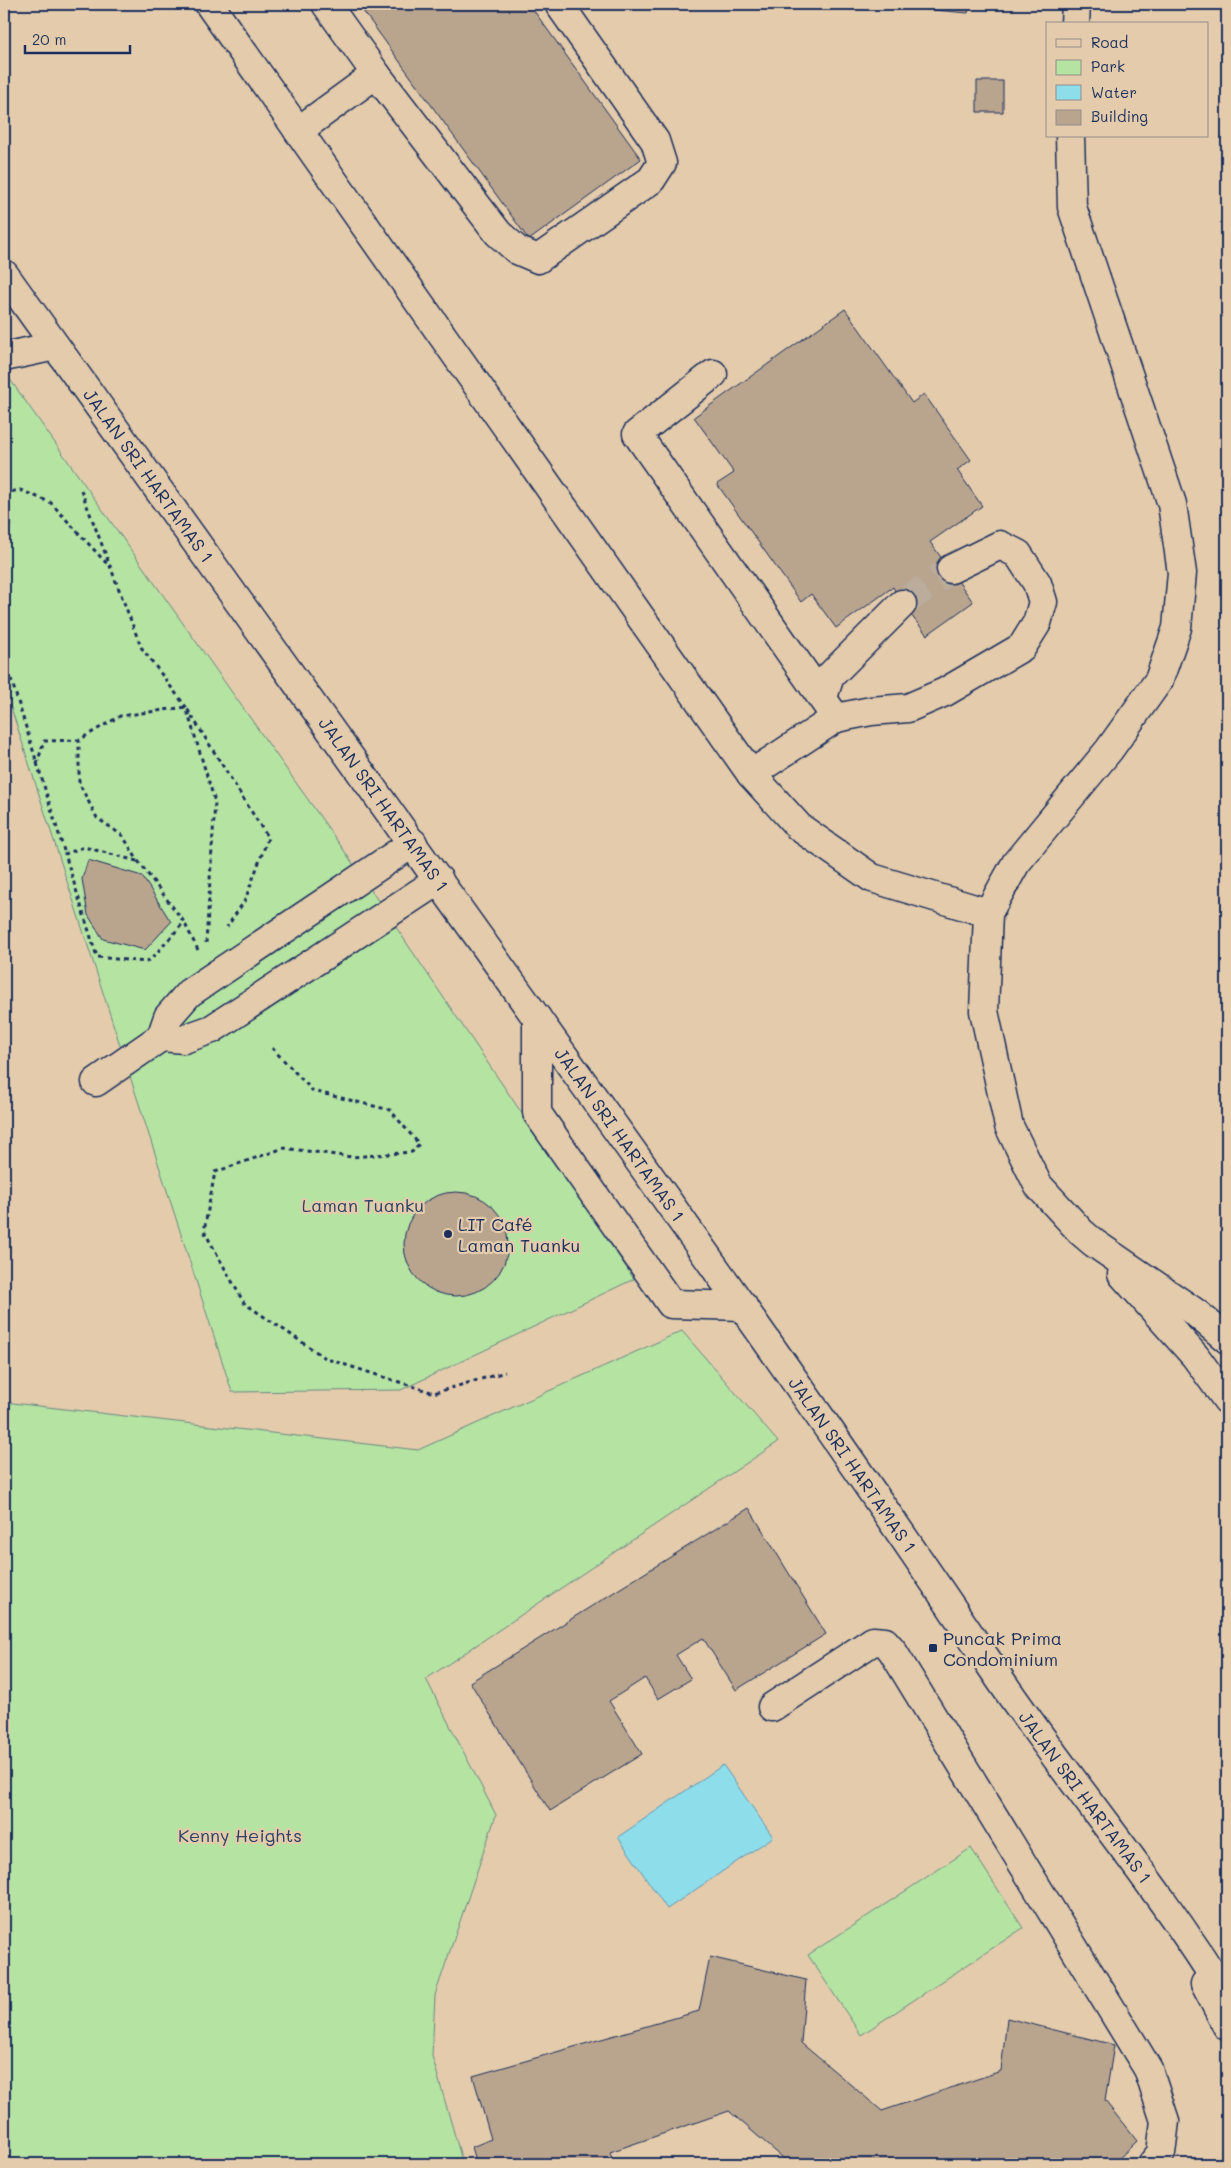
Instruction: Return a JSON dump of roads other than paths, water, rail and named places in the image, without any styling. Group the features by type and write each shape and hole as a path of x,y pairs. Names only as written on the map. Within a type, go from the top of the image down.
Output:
{"street":[{"path":"208,4 751,774 799,828 872,878 988,913"},
{"path":"326,4 376,74 498,233 517,250 538,259 651,180 662,163 655,141 559,4"},
{"path":"1075,22 1076,4"},
{"path":"298,131 376,74"},
{"path":"1070,138 1072,207 1172,504 1182,573 1177,628 1159,680 1109,750 1016,863 988,913 984,1011 1008,1126 1038,1185 1081,1232 1094,1243 1196,1313 1227,1339"},
{"name":"JALAN SRI HARTAMAS 1","path":"4,274 744,1306 872,1489 1017,1705 1219,1978 1227,1998"},
{"path":"4,358 55,346"},
{"path":"713,374 637,434 829,707"},
{"path":"751,774 829,707 871,711 908,708 945,692 1022,647 1037,623 1043,602 1037,583 1018,554 1000,545 951,569"},
{"path":"829,707 830,676 902,604"},
{"path":"96,1082 161,1037 168,1017 189,993 413,843"},
{"path":"161,1037 184,1039 212,1029 439,880"},
{"path":"537,1018 537,1113 671,1304 744,1306"},
{"path":"1094,1243 1195,1356 1227,1400"},
{"path":"772,1707 873,1641 885,1642 892,1650 1148,2069 1166,2121 1161,2153 1152,2164"},
{"path":"1166,1907 1227,2026"}],"water":[{"path":"723,1765 773,1837 667,1909 618,1837"}],"tunnel":[{"path":"902,604 951,569"}],"place":[{"name":"LIT Café Laman Tuanku","path":"448,1234"},
{"name":"Puncak Prima Condominium","path":"933,1648"}],"park label":[{"name":"Laman Tuanku","path":"363,1205"},
{"name":"Kenny Heights","path":"240,1835"}]}
